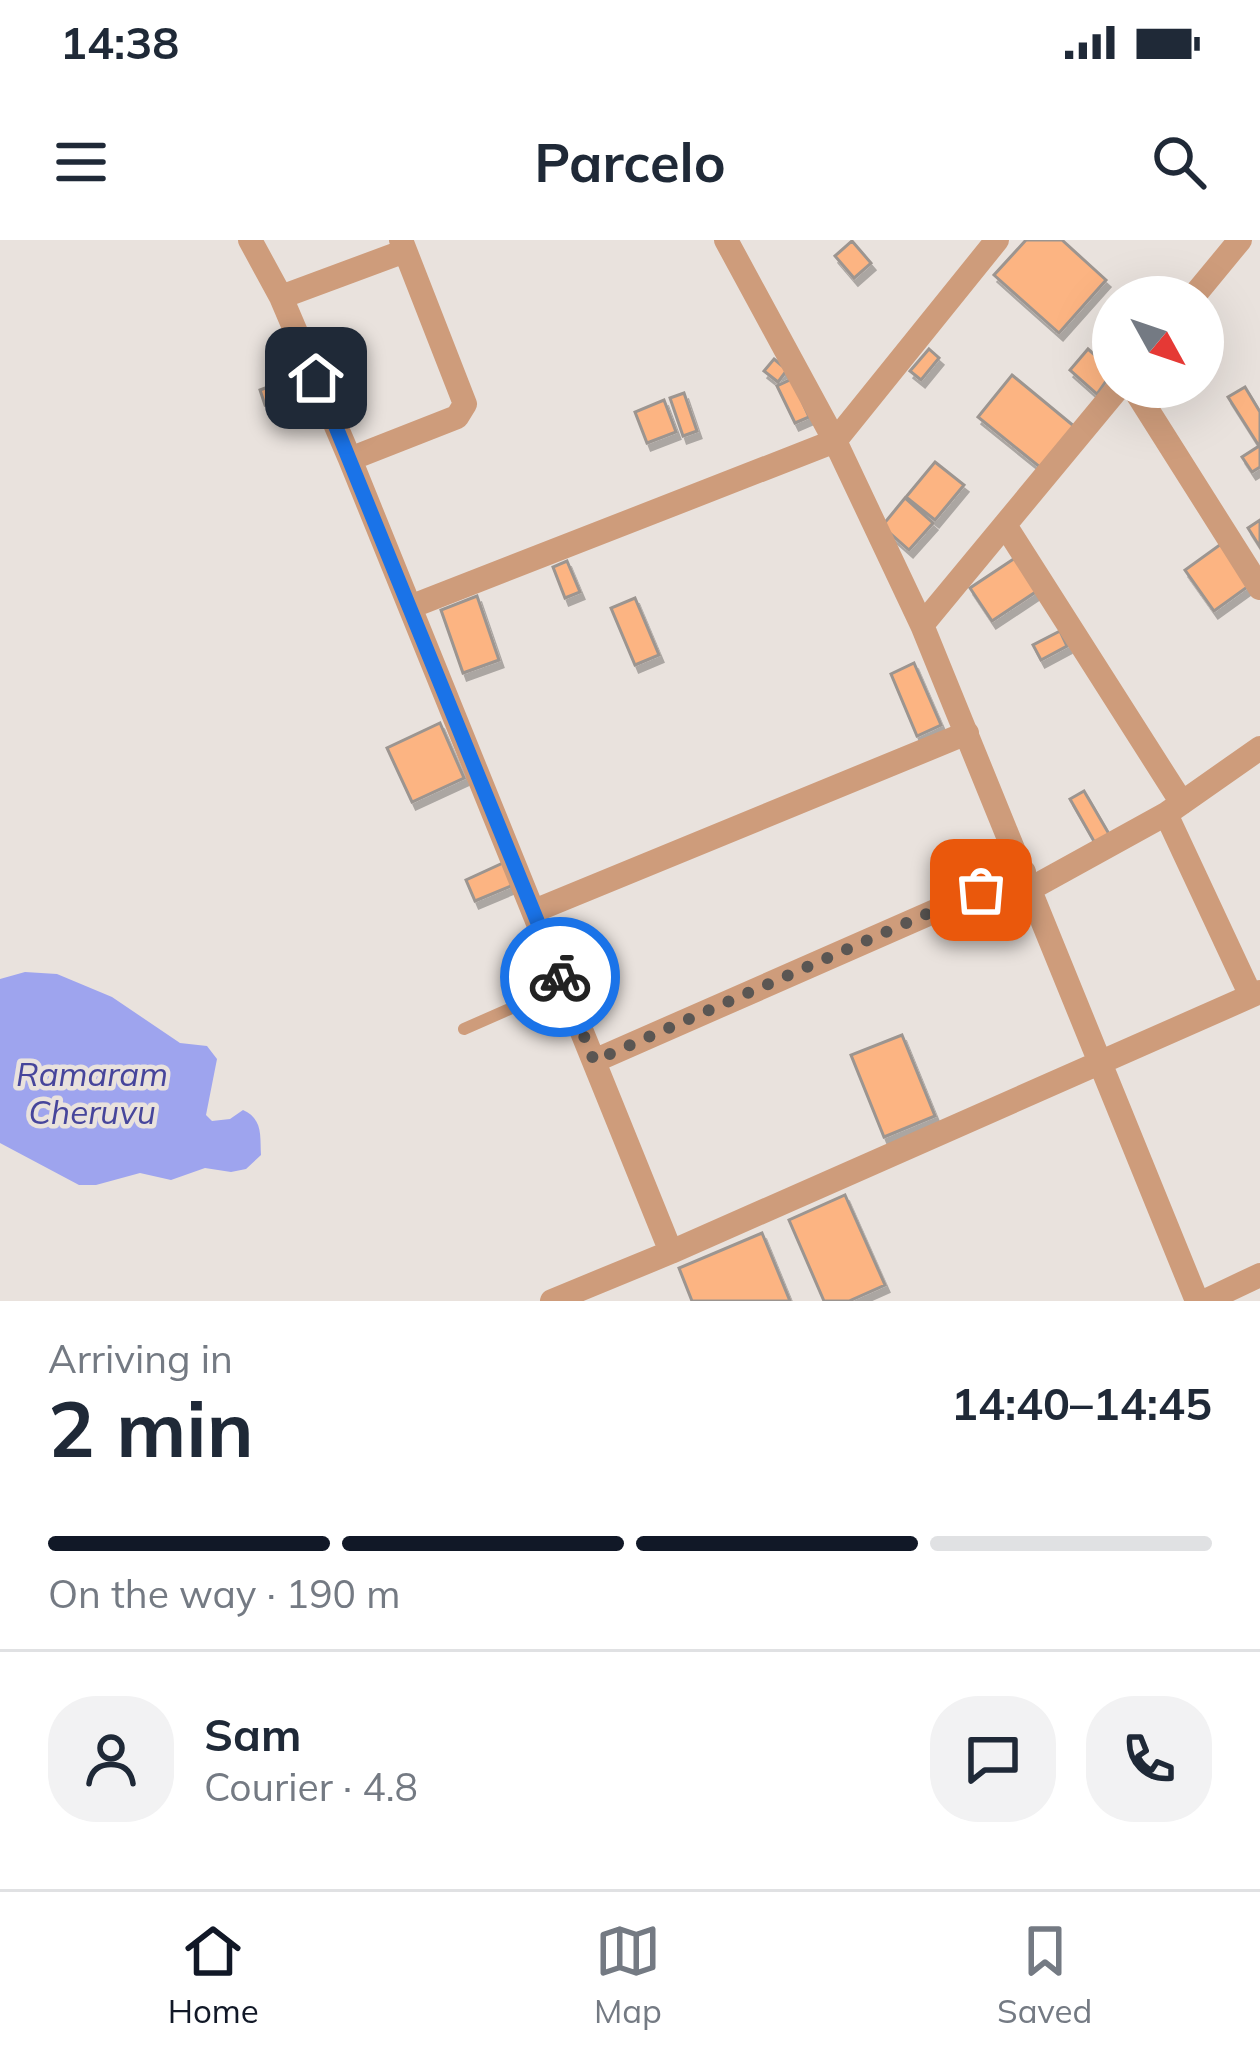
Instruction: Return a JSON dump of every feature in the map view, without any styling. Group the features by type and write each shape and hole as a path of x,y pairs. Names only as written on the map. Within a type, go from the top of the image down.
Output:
{"street":[{"path":"250,240 281,297 350,459 671,1252"},
{"path":"726,240 835,441 922,625 1201,1301 1260,1275"},
{"path":"410,608 835,441 997,240"},
{"path":"1210,276 1240,240"},
{"path":"281,297 403,246 465,404 458,417 350,459"},
{"path":"922,625 1102,408"},
{"path":"1146,408 1260,588"},
{"path":"552,1301 1256,994 1174,808 1005,525"},
{"path":"533,911 967,733"},
{"path":"594,1061 1027,880 1174,808 1260,748"}],"lane":[{"path":"464,1029 563,986"}],"water":[{"name":"Ramaram Cheruvu","path":"25,972 57,974 112,997 180,1043 207,1046 217,1059 206,1115 212,1121 230,1119 243,1110 249,1114 259,1128 261,1155 246,1169 231,1172 205,1168 171,1180 140,1173 79,1185 0,1143 0,979"}],"building":[{"path":"1026,240 1062,240 1102,276 1092,276 1092,296 1059,333 994,275"},
{"path":"852,241 871,263 854,278 835,256"},
{"path":"929,349 939,358 921,380 910,371"},
{"path":"1088,349 1092,353 1092,390 1070,370"},
{"path":"774,359 787,370 778,382 764,371"},
{"path":"1012,375 1075,427 1041,468 978,417"},
{"path":"792,379 809,417 795,423 777,386"},
{"path":"287,380 292,395 265,405 260,390"},
{"path":"1245,387 1260,412 1260,467 1252,472 1242,457 1259,446 1228,397"},
{"path":"684,393 697,431 683,436 670,398"},
{"path":"664,400 676,432 647,443 635,412"},
{"path":"935,462 964,485 935,520 906,497"},
{"path":"905,498 933,523 909,550 882,526"},
{"path":"1260,520 1260,547 1248,528"},
{"path":"1221,544 1250,585 1214,611 1185,570"},
{"path":"1015,558 1037,591 992,621 970,588"},
{"path":"567,561 580,592 565,598 553,567"},
{"path":"477,596 499,660 463,673 441,610"},
{"path":"635,598 659,655 635,665 611,608"},
{"path":"1060,631 1067,646 1041,660 1033,645"},
{"path":"914,663 941,725 917,736 891,674"},
{"path":"440,723 464,778 412,802 387,748"},
{"path":"1084,791 1109,834 1095,843 1070,799"},
{"path":"503,863 513,885 475,901 466,880"},
{"path":"902,1035 935,1116 884,1137 851,1055"},
{"path":"845,1195 885,1285 849,1301 824,1301 789,1220"},
{"path":"762,1233 790,1301 692,1301 679,1268"}],"way so far":[{"path":"560,977 594,1061 981,890"}],"route":[{"path":"316,378 560,977"}]}
